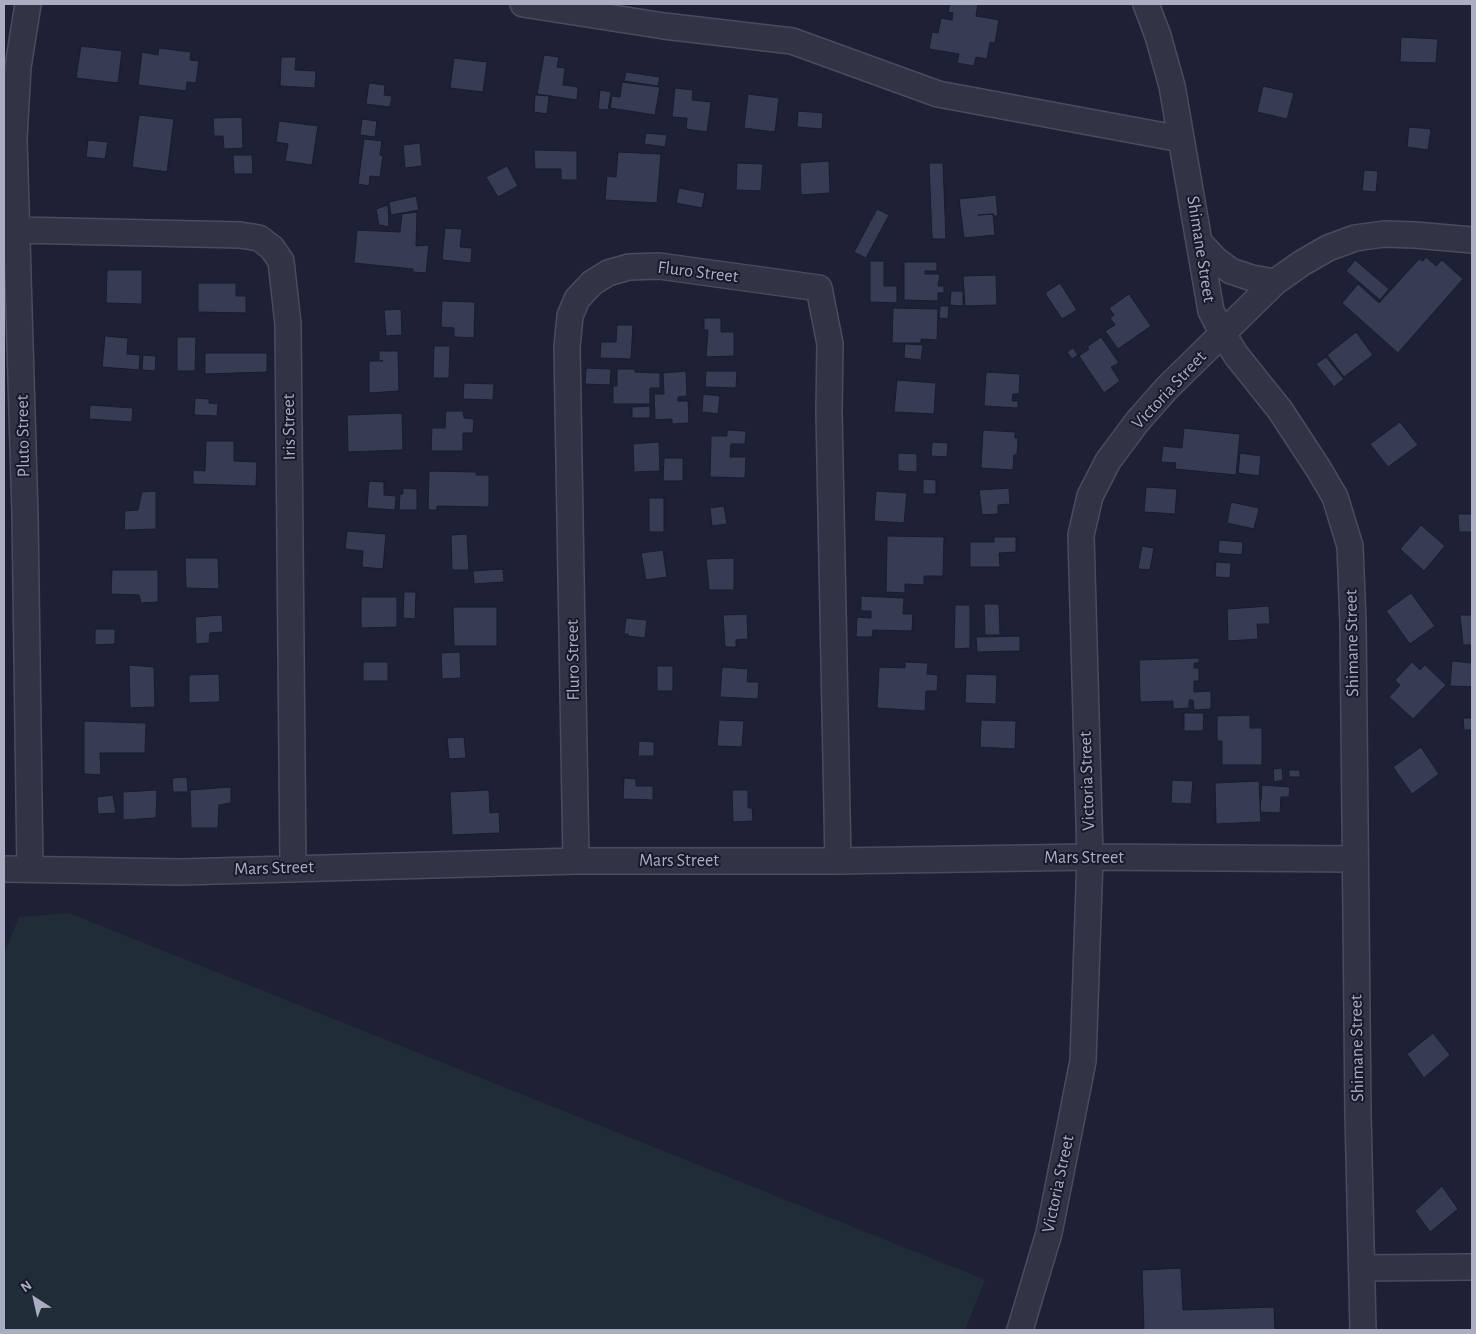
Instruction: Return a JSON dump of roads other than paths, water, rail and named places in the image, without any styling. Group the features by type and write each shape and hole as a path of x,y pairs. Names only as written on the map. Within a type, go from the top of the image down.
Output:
{"street":[{"name":"Pluto Street","path":"28,4 18,67 15,129 25,515 30,869"},
{"path":"523,4 664,26 792,41 938,94 1181,139"},
{"name":"Shimane Street","path":"1146,4 1158,36 1172,86 1211,311 1222,334 1280,410 1318,468 1335,497 1350,546 1353,623 1363,1330"},
{"name":"Iris Street","path":"18,230 240,235 259,238 272,248 281,261 288,324 293,867"},
{"name":"Victoria Street","path":"1020,1330 1049,1233 1083,1061 1090,857 1082,535 1090,496 1108,461 1137,422 1167,388 1275,282 1302,263 1328,248 1355,238 1384,234 1472,240"},
{"path":"1200,243 1216,260 1231,271 1252,278 1275,282"},
{"name":"Fluro Street","path":"576,860 567,346 570,316 577,299 592,283 608,273 629,267 658,266 819,288 830,344 829,421 838,861"},
{"name":"Mars Street","path":"4,869 181,872 293,867 576,860 838,861 1090,857 1355,858"},
{"path":"1363,1268 1472,1267"}]}
